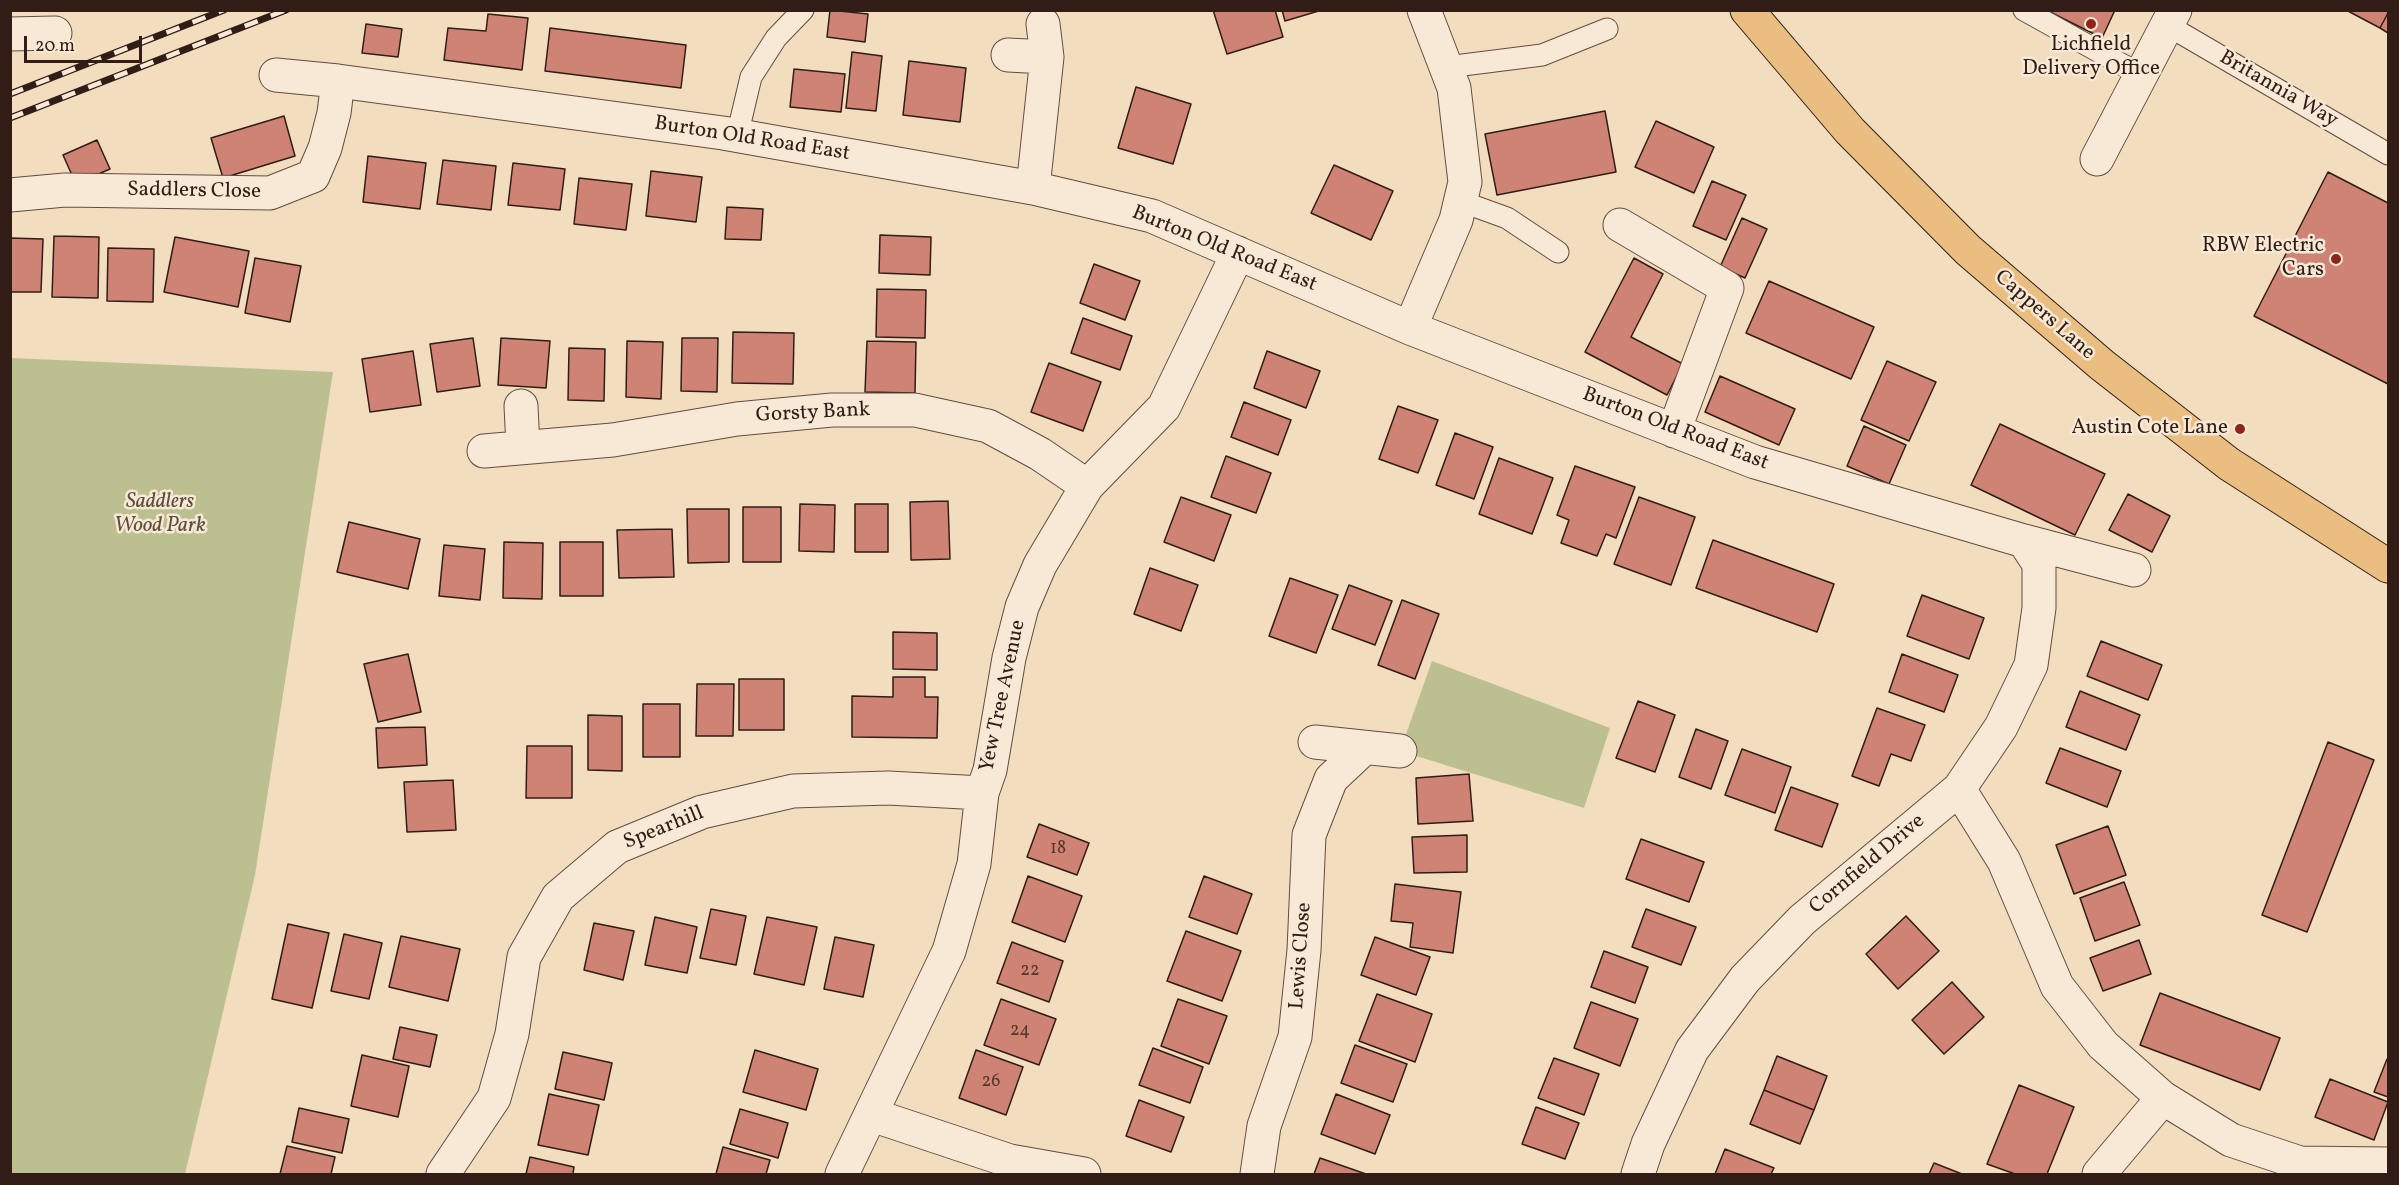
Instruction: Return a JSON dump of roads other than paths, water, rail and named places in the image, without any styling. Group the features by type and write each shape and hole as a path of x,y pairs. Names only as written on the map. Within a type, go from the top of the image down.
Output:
{"highway":[{"name":"Cappers Lane","path":"1747,10 1850,130 1968,250 2102,365 2229,464 2388,566"}],"street":[{"path":"1410,328 1456,220 1465,182 1454,88 1424,10"},
{"name":"Britannia Way","path":"2097,159 2171,18"},
{"path":"1034,188 1047,57 1043,24"},
{"path":"10,34 55,33"},
{"path":"1008,55 1047,57"},
{"name":"Burton Old Road East","path":"276,75 338,81 737,136 1034,188 1152,216 1410,328 1755,462 2024,541 2134,570"},
{"name":"Saddlers Close","path":"10,195 65,190 270,194 313,176 325,148 338,81"},
{"path":"1620,225 1727,288 1674,431"},
{"name":"Yew Tree Avenue","path":"842,1174 949,951 974,864 982,793 990,770 1009,658 1022,607 1040,565 1087,486 1164,407 1238,253"},
{"path":"521,406 523,447"},
{"name":"Gorsty Bank","path":"484,451 613,440 737,419 832,410 915,411 988,426 1040,454 1087,486"},
{"name":"Cornfield Drive","path":"1638,1174 1648,1144 1692,1050 1745,979 1802,920 1959,789 2001,727 2031,665 2039,608 2039,564 2024,541"},
{"path":"1315,742 1400,752"},
{"name":"Lewis Close","path":"1257,1174 1264,1126 1295,1037 1304,950 1309,835 1331,779 1363,749"},
{"name":"Spearhill","path":"443,1174 494,1098 512,1034 524,957 558,897 617,847 702,812 793,791 888,788 982,793"},
{"path":"1959,789 2004,861 2057,986 2103,1045 2163,1098 2231,1140 2300,1162 2388,1164"},
{"path":"2099,1174 2163,1098"},
{"path":"872,1115 1010,1161 1084,1174"}],"lane":[{"path":"737,136 751,77 777,38 803,10"},
{"path":"2024,10 2141,75"},
{"name":"Britannia Way","path":"2171,18 2388,154"},
{"path":"1447,67 1542,55 1607,29"},
{"path":"1460,201 1507,218 1558,252"}],"railway":[{"path":"10,94 224,10"},
{"path":"10,118 286,10"}],"place":[{"name":"Lichfield Delivery Office","path":"2091,24"},
{"name":"RBW Electric Cars","path":"2336,259"},
{"name":"Austin Cote Lane","path":"2240,429"}],"park label":[{"name":"Saddlers Wood Park","path":"160,515"}]}
